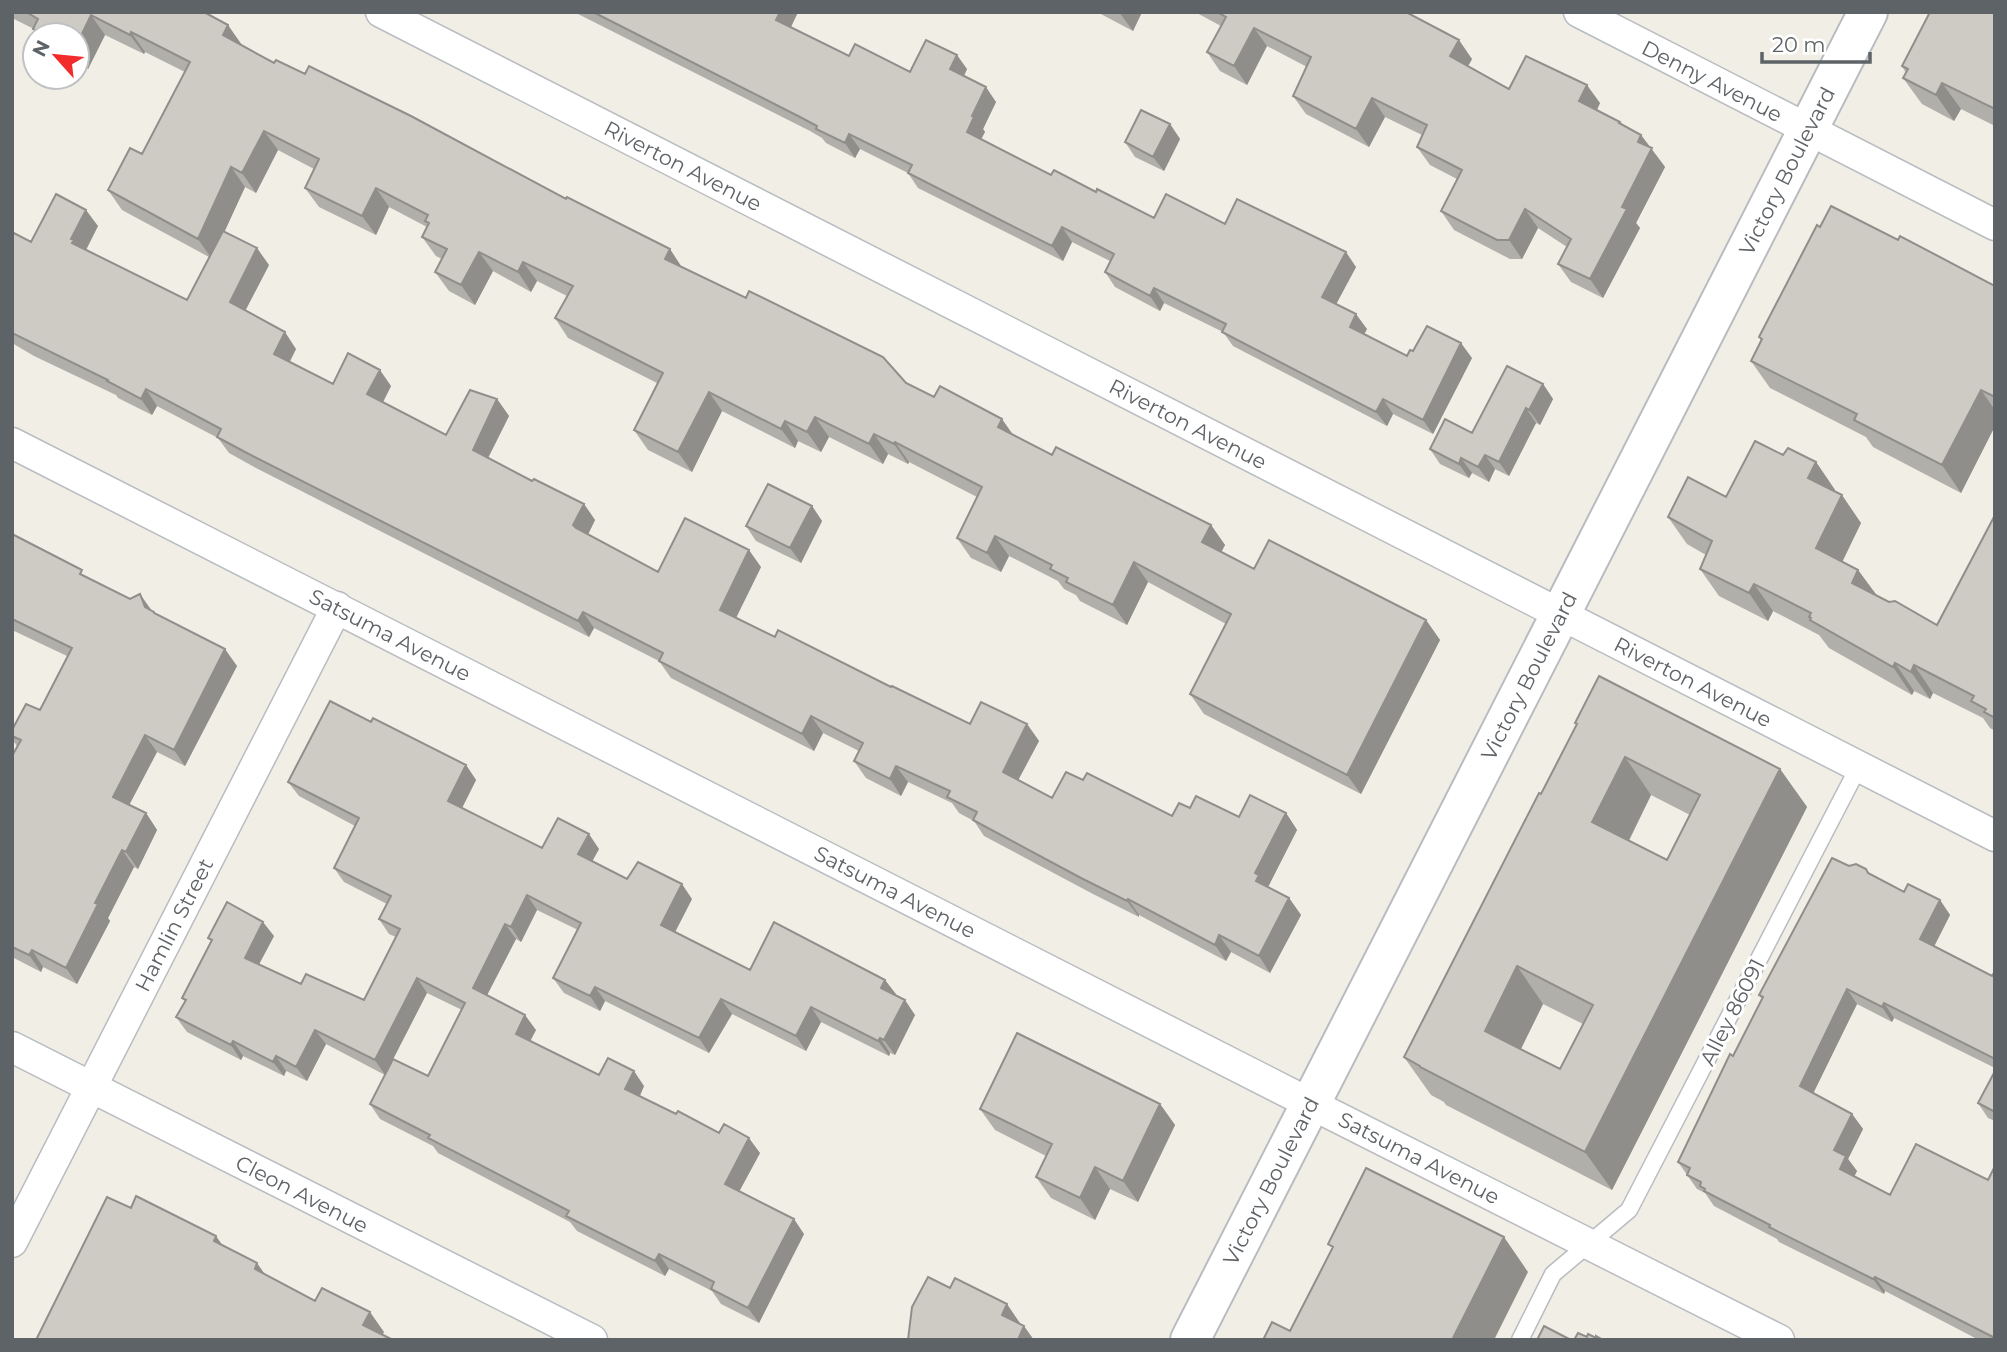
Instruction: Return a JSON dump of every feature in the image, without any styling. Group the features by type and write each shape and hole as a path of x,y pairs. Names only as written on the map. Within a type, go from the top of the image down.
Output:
{"main road":[{"name":"Victory Boulevard","path":"1191,1340 1309,1103 1868,12"}],"street":[{"name":"Riverton Avenue","path":"381,12 1995,835"},
{"name":"Denny Avenue","path":"1579,12 1995,225"},
{"name":"Satsuma Avenue","path":"12,443 1779,1340"},
{"name":"Hamlin Street","path":"12,1242 337,607"},
{"name":"Cleon Avenue","path":"12,1047 592,1340"}],"lane":[{"name":"Alley 86091","path":"1520,1340 1553,1274 1629,1210 1859,766"}],"building":[{"path":"26,12 204,12 228,25 223,35 274,63 276,60 305,74 309,66 411,116 566,199 567,197 670,249 665,259 746,298 749,291 883,357 906,383 934,397 940,386 1002,419 998,427 1052,455 1056,447 1211,525 1202,542 1254,569 1269,540 1426,620 1347,775 1190,694 1231,614 1134,562 1113,605 1066,582 1068,578 1050,569 1052,565 995,536 987,553 957,538 982,487 874,434 869,444 815,417 807,432 785,421 781,429 709,392 678,452 634,430 663,373 555,318 573,286 523,262 518,272 479,252 461,285 435,272 447,249 422,237 429,223 425,221 428,215 376,188 362,216 305,188 319,159 264,131 242,173 231,167 198,239 108,190 130,148 142,154 190,62 91,15 88,21 37,21 38,19"},
{"path":"593,12 780,12 776,20 849,56 855,44 910,72 926,40 957,55 950,69 986,87 967,132 1051,175 1054,170 1154,218 1166,194 1225,224 1237,199 1346,252 1322,297 1356,314 1350,327 1407,356 1410,350 1413,351 1427,326 1461,343 1423,420 1383,399 1376,412 1222,332 1226,324 1154,288 1150,296 1105,272 1114,254 1062,227 1052,246 908,173 912,165 849,134 845,143 816,129 817,126 800,117"},
{"path":"1217,12 1406,12 1459,40 1450,56 1509,89 1526,56 1587,85 1579,101 1641,135 1638,142 1652,148 1622,207 1627,209 1590,279 1558,264 1571,239 1525,209 1509,240 1497,240 1441,211 1462,170 1417,147 1427,125 1372,98 1356,129 1293,96 1311,57 1254,28 1234,66 1207,52 1226,17"},
{"path":"1930,12 1995,12 1995,109 1942,83 1936,95 1903,78 1908,69 1902,66"},
{"path":"1141,110 1170,124 1153,157 1125,142"},
{"path":"56,194 86,210 71,239 74,240 72,243 187,300 223,231 257,248 230,302 285,332 274,354 333,384 348,353 380,370 367,394 446,435 470,390 497,399 473,450 584,504 573,525 576,528 658,572 685,518 749,550 720,610 775,637 778,630 970,724 981,702 1027,724 1003,772 1052,798 1066,772 1083,780 1087,773 1172,816 1179,803 1190,808 1196,796 1239,817 1250,795 1286,813 1255,873 1259,875 1256,881 1289,898 1259,956 1219,935 1215,945 1128,899 1127,901 1081,878 973,820 977,812 947,797 950,791 896,766 890,779 854,761 863,743 811,716 802,734 659,661 663,653 583,612 578,621 245,452 217,437 221,429 146,389 141,399 12,333 12,236 14,233 31,242"},
{"path":"1831,206 1898,240 1900,236 1995,286 1995,397 1981,390 1942,465 1854,420 1857,414 1751,361 1762,339 1759,337 1817,225 1820,227"},
{"path":"1507,366 1543,384 1529,410 1526,408 1499,462 1485,455 1478,467 1461,458 1459,464 1430,449 1445,419 1472,433"},
{"path":"1755,441 1783,455 1788,448 1816,462 1808,478 1842,495 1816,548 1858,570 1852,583 1889,602 1895,601 1937,625 1995,515 1995,718 1984,712 1986,709 1971,701 1974,696 1914,665 1911,672 1895,663 1893,667 1810,620 1811,613 1754,584 1749,593 1700,569 1712,541 1668,517 1688,477 1726,497"},
{"path":"768,484 812,506 790,548 746,526"},
{"path":"12,534 82,570 80,574 130,599 140,594 145,607 154,613 225,649 174,750 145,735 113,797 146,813 126,852 122,850 66,968 32,950 29,955 12,947 12,756 21,740 12,736 12,730 26,704 40,710 72,648 12,619"},
{"path":"1599,676 1780,769 1585,1152 1404,1057 1577,724 1575,723","holes":["1625,757 1700,795 1667,860 1592,822","1517,966 1593,1005 1560,1069 1485,1031"]},
{"path":"330,701 371,722 373,718 466,765 448,801 542,848 558,818 589,834 578,854 627,879 638,862 682,884 661,925 750,970 774,922 885,980 881,988 905,1000 884,1040 880,1038 878,1041 811,1007 796,1036 721,999 699,1038 595,987 590,996 553,978 581,923 527,895 511,927 505,924 473,988 525,1015 516,1034 599,1075 608,1058 634,1071 625,1089 676,1114 678,1111 719,1133 724,1124 749,1138 725,1184 794,1219 748,1308 711,1289 714,1282 659,1254 655,1261 566,1216 569,1211 428,1138 430,1135 370,1104 393,1059 428,1076 465,1003 417,978 375,1060 315,1030 296,1067 276,1056 273,1062 233,1041 231,1045 176,1017 186,1000 182,998 212,940 208,938 227,902 263,922 245,958 301,984 306,974 364,1000 400,929 379,919 391,896 334,868 359,818 288,782"},
{"path":"1832,858 1849,866 1856,864 1904,892 1908,884 1940,900 1920,939 1992,976 1995,971 1995,1059 1884,1003 1882,1007 1847,989 1800,1086 1852,1114 1834,1150 1846,1156 1840,1169 1890,1195 1916,1144 1988,1180 1995,1166 1995,1338 1769,1227 1770,1225 1704,1191 1700,1186 1701,1182 1687,1175 1690,1168 1678,1162 1730,1054 1733,1056 1763,997 1759,995"},
{"path":"1017,1033 1160,1104 1123,1181 1095,1167 1080,1198 1036,1177 1052,1144 980,1109"},
{"path":"1995,1071 1995,1112 1978,1103"},
{"path":"1366,1168 1504,1237 1452,1340 1263,1340 1272,1322 1290,1331 1333,1247 1328,1244"},
{"path":"136,1196 216,1236 214,1241 257,1263 255,1269 315,1301 322,1288 370,1312 363,1325 393,1340 36,1340 107,1197 131,1208"},
{"path":"928,1277 950,1288 955,1278 1007,1304 1002,1315 1024,1326 1018,1340 908,1340 912,1307"},
{"path":"1544,1326 1571,1340 1537,1340"},
{"path":"1578,1333 1587,1337 1588,1334 1596,1336 1603,1340 1574,1340"}]}
